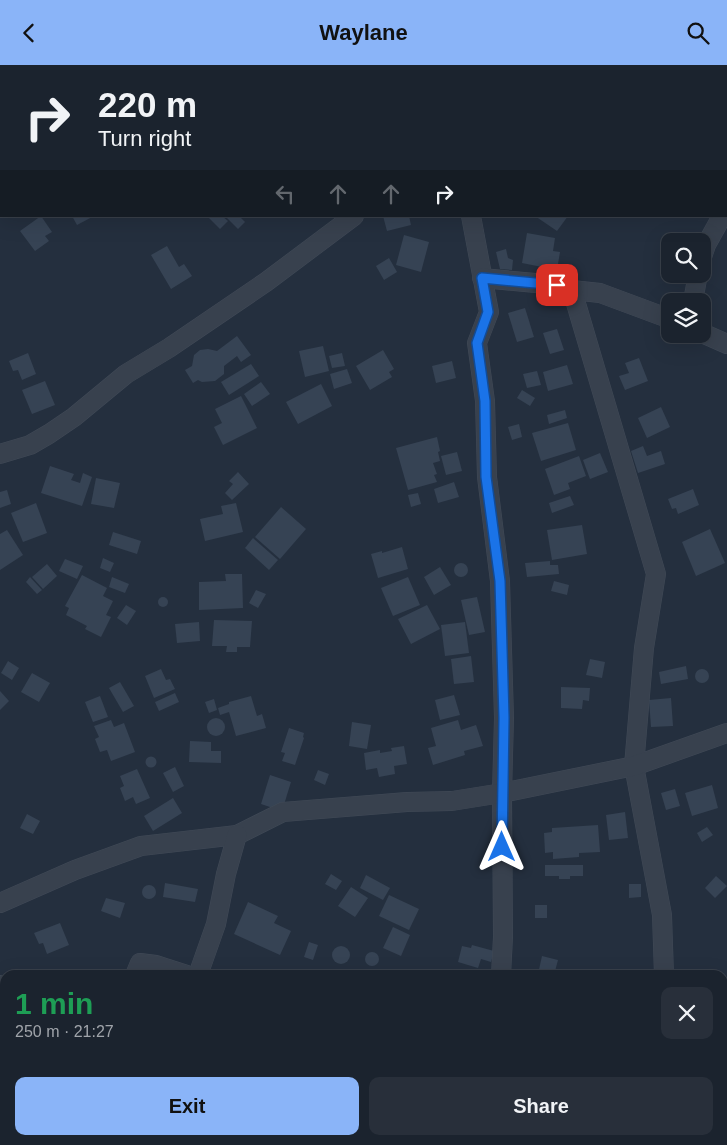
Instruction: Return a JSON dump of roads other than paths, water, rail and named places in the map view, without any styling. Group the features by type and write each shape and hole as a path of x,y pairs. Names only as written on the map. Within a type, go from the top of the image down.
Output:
{"street":[{"path":"471,217 488,312 477,343 485,401 486,477 500,581 504,718 501,970"},
{"path":"711,236 721,217"},
{"path":"0,454 30,445 49,435 126,374 169,348 266,282 345,219"},
{"path":"482,278 557,285 600,293 661,316"},
{"path":"572,289 656,574 644,648 634,766 662,915 664,970"},
{"path":"711,337 727,343"},
{"path":"0,903 75,870 141,846 237,835 283,812 407,802 452,801 502,793 634,766 727,733"},
{"path":"200,970 216,924 226,874 237,835"},
{"path":"137,970 140,963 156,965 172,970"}]}
